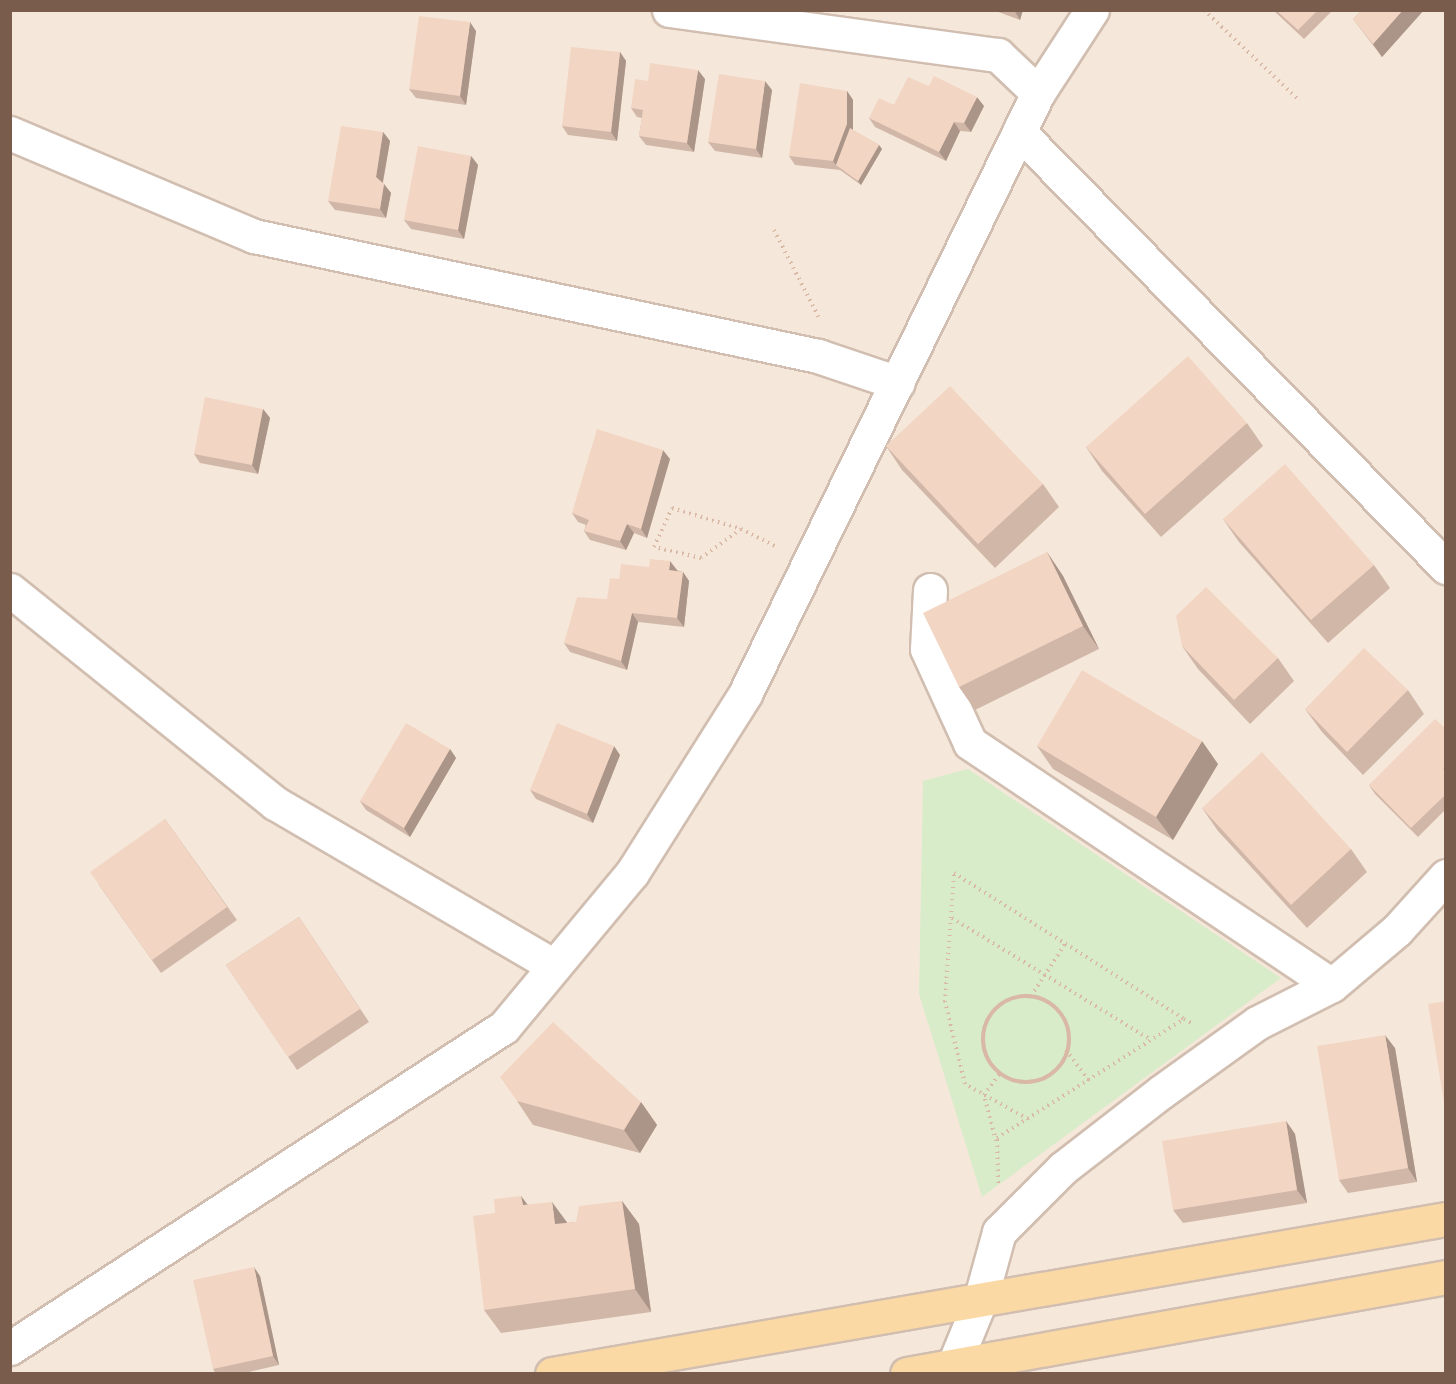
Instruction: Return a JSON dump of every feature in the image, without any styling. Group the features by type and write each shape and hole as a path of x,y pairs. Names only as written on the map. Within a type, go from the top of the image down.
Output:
{"main road":[{"path":"552,1374 1446,1219"},
{"path":"907,1374 952,1369 1446,1276"}],"street":[{"path":"669,10 998,55 1038,93"},
{"path":"10,1348 504,1027 632,873 745,694 1038,93 1092,10"},
{"path":"1019,132 1446,567"},
{"path":"10,134 254,236 842,364 898,383"},
{"path":"10,590 275,803 554,966"},
{"path":"930,590 927,649 970,743 1332,985"},
{"path":"952,1369 980,1301 999,1232 1063,1168 1228,1044 1332,985 1397,930 1446,876"}],"path":[{"path":"1204,10 1300,101"},
{"path":"774,230 842,364"},
{"path":"741,529 701,558 654,547 672,508 741,529 810,562"},
{"path":"1028,1119 965,1084 945,1002 954,873 1184,1019 1228,1044"},
{"path":"952,918 1151,1040"},
{"path":"1031,996 1065,944"},
{"path":"1066,1050 1042,1079 1028,1082 1000,1074 984,1050 987,1022 1004,1002 1031,996 1049,1003 1064,1018 1066,1050 1089,1080"},
{"path":"999,1232 997,1138 1184,1019"},
{"path":"984,1095 1000,1074"},
{"path":"984,1095 997,1146"}],"shaded area":[{"path":"11,11 1445,11 1445,1373 11,1373"}],"green space":[{"path":"968,769 1281,978 982,1197 919,994 923,781"}],"building":[{"path":"1276,10 1318,10 1298,30"},
{"path":"1362,10 1403,10 1373,44 1353,19"},
{"path":"419,16 470,22 460,96 409,89"},
{"path":"571,47 620,52 611,132 562,126"},
{"path":"650,63 698,70 687,143 639,136 643,110 631,108 635,79 648,81"},
{"path":"719,74 765,81 756,149 708,142"},
{"path":"934,76 977,97 964,123 954,122 939,152 869,118 879,98 894,105 908,77 929,86"},
{"path":"800,83 847,91 847,124 833,161 789,156"},
{"path":"341,126 383,132 376,177 384,184 380,209 328,201"},
{"path":"850,128 879,145 858,181 836,165"},
{"path":"418,146 471,156 458,230 404,220"},
{"path":"1188,356 1247,423 1145,514 1086,447"},
{"path":"950,386 1043,484 978,544 886,446"},
{"path":"205,397 263,409 252,465 194,454"},
{"path":"597,429 663,450 641,529 627,524 620,541 584,531 589,520 572,513"},
{"path":"1285,464 1374,565 1311,620 1223,519"},
{"path":"1047,552 1083,626 959,687 923,613"},
{"path":"650,559 670,561 669,570 683,572 677,618 632,613 621,661 564,643 577,597 607,599 610,578 619,579 621,564 649,567"},
{"path":"1206,587 1278,658 1234,700 1182,646 1176,616"},
{"path":"1364,648 1408,690 1347,752 1305,709"},
{"path":"1082,670 1202,741 1156,817 1037,746"},
{"path":"1435,719 1446,729 1446,766 1443,768 1446,771 1446,794 1411,828 1369,785"},
{"path":"406,723 450,749 404,828 360,801"},
{"path":"557,723 614,746 587,814 530,790"},
{"path":"1262,752 1351,849 1291,905 1202,808"},
{"path":"165,819 227,907 152,960 90,872"},
{"path":"299,917 360,1009 288,1057 226,965"},
{"path":"1446,1001 1446,1115 1428,1004"},
{"path":"553,1022 641,1102 624,1130 517,1101 500,1077"},
{"path":"1385,1035 1408,1168 1339,1180 1317,1046"},
{"path":"1286,1121 1297,1190 1173,1210 1162,1141"},
{"path":"521,1196 523,1205 552,1202 555,1224 576,1222 579,1206 622,1201 635,1289 484,1310 473,1216 495,1213 494,1199"},
{"path":"254,1267 273,1356 213,1369 193,1280"}]}
